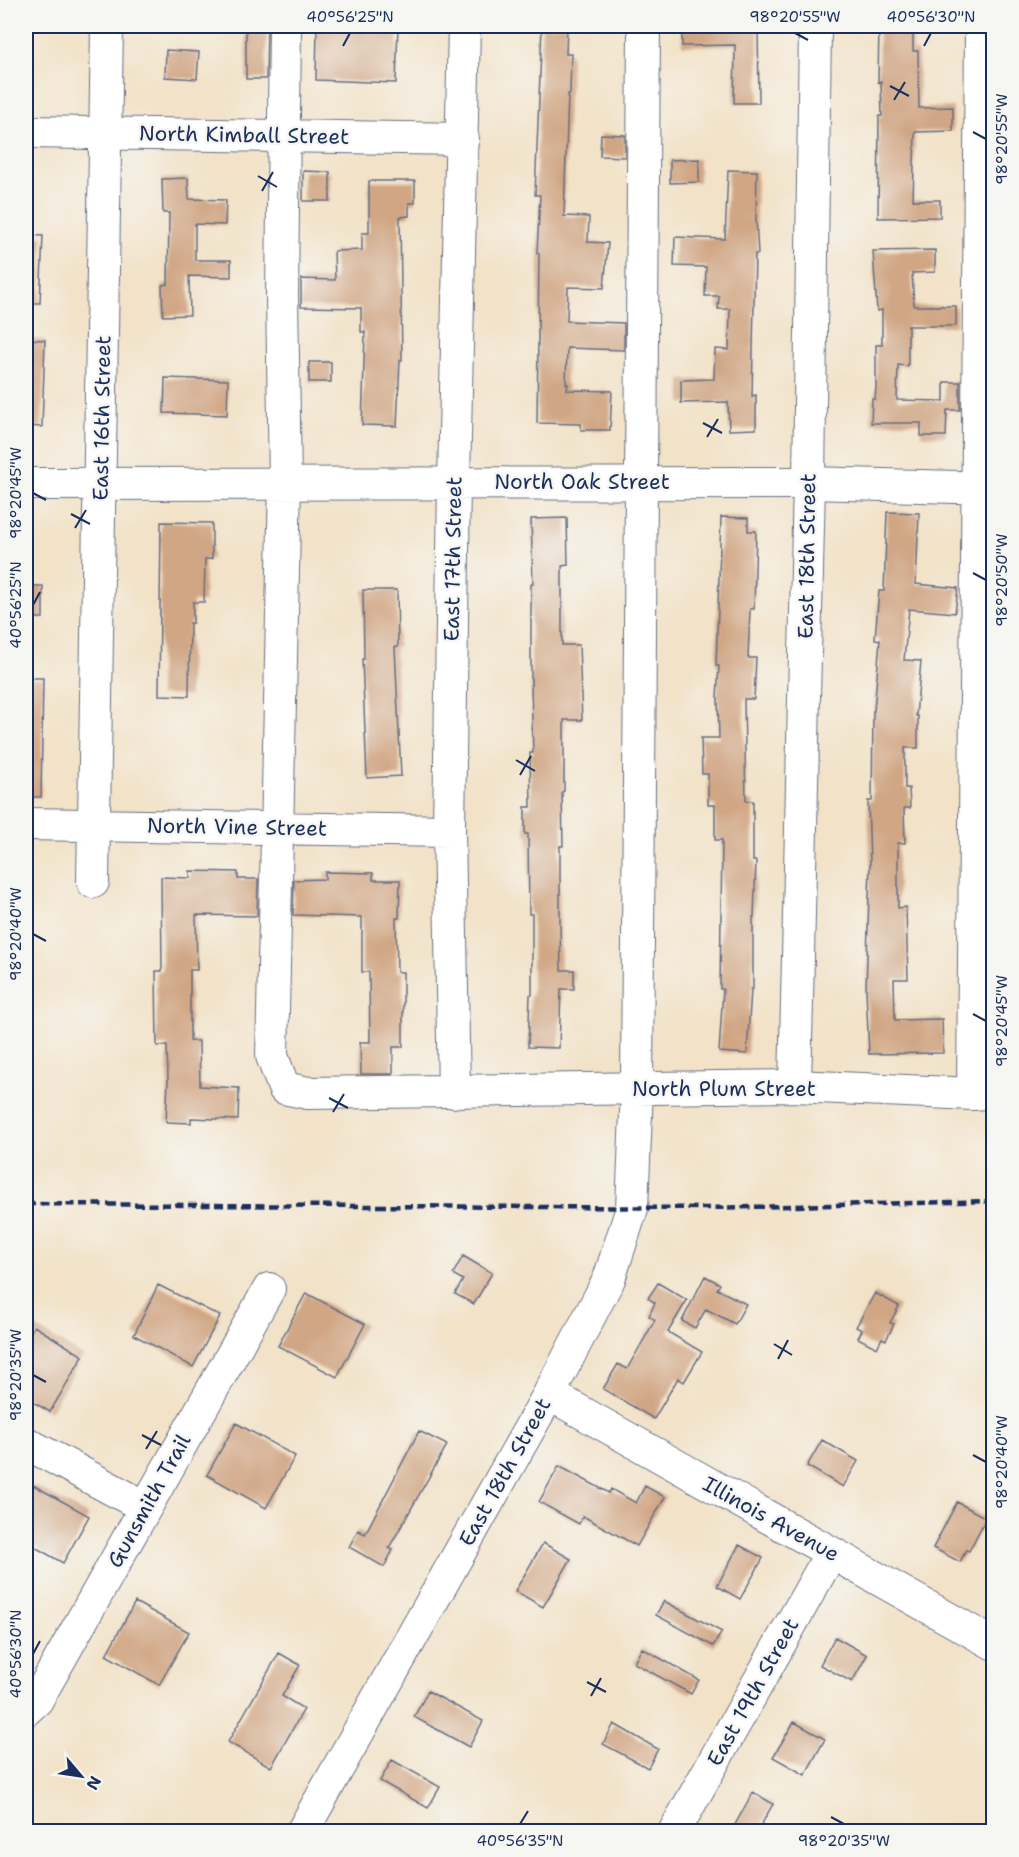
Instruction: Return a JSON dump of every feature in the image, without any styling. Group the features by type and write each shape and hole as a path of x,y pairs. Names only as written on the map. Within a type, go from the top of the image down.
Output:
{"street":[{"name":"East 16th Street","path":"93,882 107,26"},
{"path":"277,828 285,482 282,295 285,26"},
{"name":"East 17th Street","path":"454,1092 449,831 464,26"},
{"name":"East 18th Street","path":"302,1832 549,1394 609,1279 632,1208 637,1089 644,26"},
{"name":"East 18th Street","path":"795,1086 809,483 815,26"},
{"path":"981,26 985,488 983,1093"},
{"name":"North Kimball Street","path":"26,132 463,139"},
{"name":"North Oak Street","path":"26,484 809,483 985,488"},
{"name":"North Vine Street","path":"26,824 449,831"},
{"name":"North Plum Street","path":"277,828 272,1056 284,1088 308,1093 795,1086 983,1093"},
{"name":"Gunsmith Trail","path":"26,1710 37,1700 269,1288"},
{"name":"Illinois Avenue","path":"549,1394 993,1644"},
{"path":"26,1443 145,1507"},
{"name":"East 19th Street","path":"674,1832 831,1553"}],"building":[{"path":"246,26 267,26 266,79 246,79"},
{"path":"317,26 398,26 396,83 316,80"},
{"path":"542,26 567,26 566,54 571,54 564,216 589,217 588,242 608,243 604,288 568,287 567,321 624,323 624,350 567,348 567,390 612,391 610,430 581,430 581,424 537,423 539,253 537,253 540,195 535,195"},
{"path":"682,26 758,26 759,103 734,103 735,45 682,46"},
{"path":"879,26 913,26 913,51 918,51 919,108 953,107 953,131 915,132 913,200 940,200 940,217 878,218 879,116 882,116 881,81 878,82"},
{"path":"166,50 199,52 197,79 165,77"},
{"path":"601,134 625,135 625,157 600,156"},
{"path":"699,159 699,182 670,183 670,160"},
{"path":"728,170 757,171 758,254 755,254 752,396 756,395 756,429 729,430 728,402 681,403 681,380 714,379 715,349 729,350 730,309 718,309 719,296 705,296 706,267 674,266 675,237 725,239"},
{"path":"303,171 330,172 330,201 303,201"},
{"path":"188,178 189,199 226,200 225,225 195,224 195,260 231,260 231,277 189,276 190,315 163,316 162,285 168,284 169,213 163,213 162,179"},
{"path":"369,181 415,181 415,203 409,203 409,216 400,217 402,360 400,360 397,426 362,425 365,332 361,332 361,308 301,307 301,279 335,280 334,251 362,250 362,233 369,233"},
{"path":"26,235 43,236 40,303 26,303"},
{"path":"935,250 935,272 912,273 914,306 956,306 956,326 908,326 908,366 898,365 897,400 944,401 944,382 960,382 960,410 947,410 946,436 921,436 921,423 871,423 872,399 875,399 876,387 876,345 882,345 882,310 877,311 873,251"},
{"path":"26,339 45,340 42,427 26,426"},
{"path":"309,362 331,362 331,382 309,382"},
{"path":"165,378 228,380 227,415 164,413"},
{"path":"887,512 919,513 916,584 958,588 955,613 909,609 904,660 921,661 916,716 918,716 918,748 905,748 905,788 909,788 910,808 904,808 905,843 898,843 898,908 906,907 908,979 894,979 895,1020 942,1019 943,1053 869,1054 866,990 870,863 868,801 872,801 873,711 880,640 875,639 879,591 884,591"},
{"path":"721,517 748,518 748,531 756,531 754,609 750,609 748,658 756,658 754,699 744,699 746,801 753,801 753,861 756,861 753,989 751,989 747,1054 719,1052 723,989 720,989 722,840 715,840 715,805 708,805 708,774 702,774 701,738 719,738 717,697 719,666 716,666"},
{"path":"567,518 568,565 562,566 562,645 579,645 582,720 564,720 560,923 561,970 574,970 574,989 561,989 559,1048 528,1047 530,995 532,995 532,914 529,914 528,834 525,834 525,807 531,807 530,753 533,753 531,519"},
{"path":"161,522 212,523 212,559 205,559 204,602 193,602 193,623 190,623 189,696 159,695"},
{"path":"26,586 43,586 43,618 26,618"},
{"path":"363,590 397,590 398,647 395,647 401,776 367,778 362,659 364,659"},
{"path":"26,678 43,678 41,797 26,797"},
{"path":"190,871 238,872 238,879 258,879 257,916 196,915 197,970 190,970 190,1041 199,1041 200,1086 239,1088 238,1120 191,1118 191,1123 166,1122 167,1046 157,1046 156,971 162,971 161,877 190,878"},
{"path":"325,872 373,873 373,880 400,880 399,918 396,918 397,972 403,972 403,1047 393,1047 393,1074 361,1074 360,1042 370,1042 369,972 362,972 362,917 293,915 294,880 325,879"},
{"path":"463,1256 492,1273 474,1304 455,1294 463,1280 453,1274"},
{"path":"705,1276 720,1284 717,1289 746,1304 735,1324 706,1309 695,1328 682,1321"},
{"path":"658,1283 687,1300 668,1332 702,1352 684,1382 678,1378 654,1419 603,1389 618,1364 627,1369 655,1320 649,1316 655,1303 648,1298"},
{"path":"158,1285 220,1316 193,1367 134,1335"},
{"path":"306,1293 365,1324 337,1377 278,1346"},
{"path":"875,1293 899,1306 890,1323 894,1324 886,1340 882,1338 877,1348 858,1338 862,1330 856,1327"},
{"path":"34,1326 83,1356 50,1412 26,1398 26,1340"},
{"path":"236,1423 295,1456 266,1508 207,1475"},
{"path":"419,1431 447,1445 389,1548 393,1550 384,1567 349,1547 358,1530 365,1534"},
{"path":"822,1440 858,1461 843,1487 807,1466"},
{"path":"559,1466 609,1493 611,1489 636,1503 645,1486 665,1497 637,1546 583,1516 579,1524 539,1502"},
{"path":"33,1485 89,1516 63,1563 26,1542 26,1499"},
{"path":"957,1502 986,1518 969,1551 966,1550 960,1562 933,1548"},
{"path":"543,1543 571,1559 543,1607 515,1591"},
{"path":"739,1545 763,1558 740,1599 717,1586"},
{"path":"664,1601 722,1632 713,1646 656,1615"},
{"path":"135,1602 189,1632 159,1685 106,1655"},
{"path":"835,1637 867,1655 852,1682 820,1665"},
{"path":"642,1648 699,1680 691,1694 634,1663"},
{"path":"279,1653 300,1665 282,1696 304,1709 271,1767 228,1742"},
{"path":"428,1691 483,1721 469,1747 414,1717"},
{"path":"794,1722 825,1739 805,1775 773,1757"},
{"path":"614,1724 658,1749 648,1768 603,1744"},
{"path":"392,1760 440,1787 428,1808 380,1781"},
{"path":"753,1792 773,1804 757,1832 731,1832"}],"railway":[{"path":"26,1204 709,1208 994,1201"}]}
